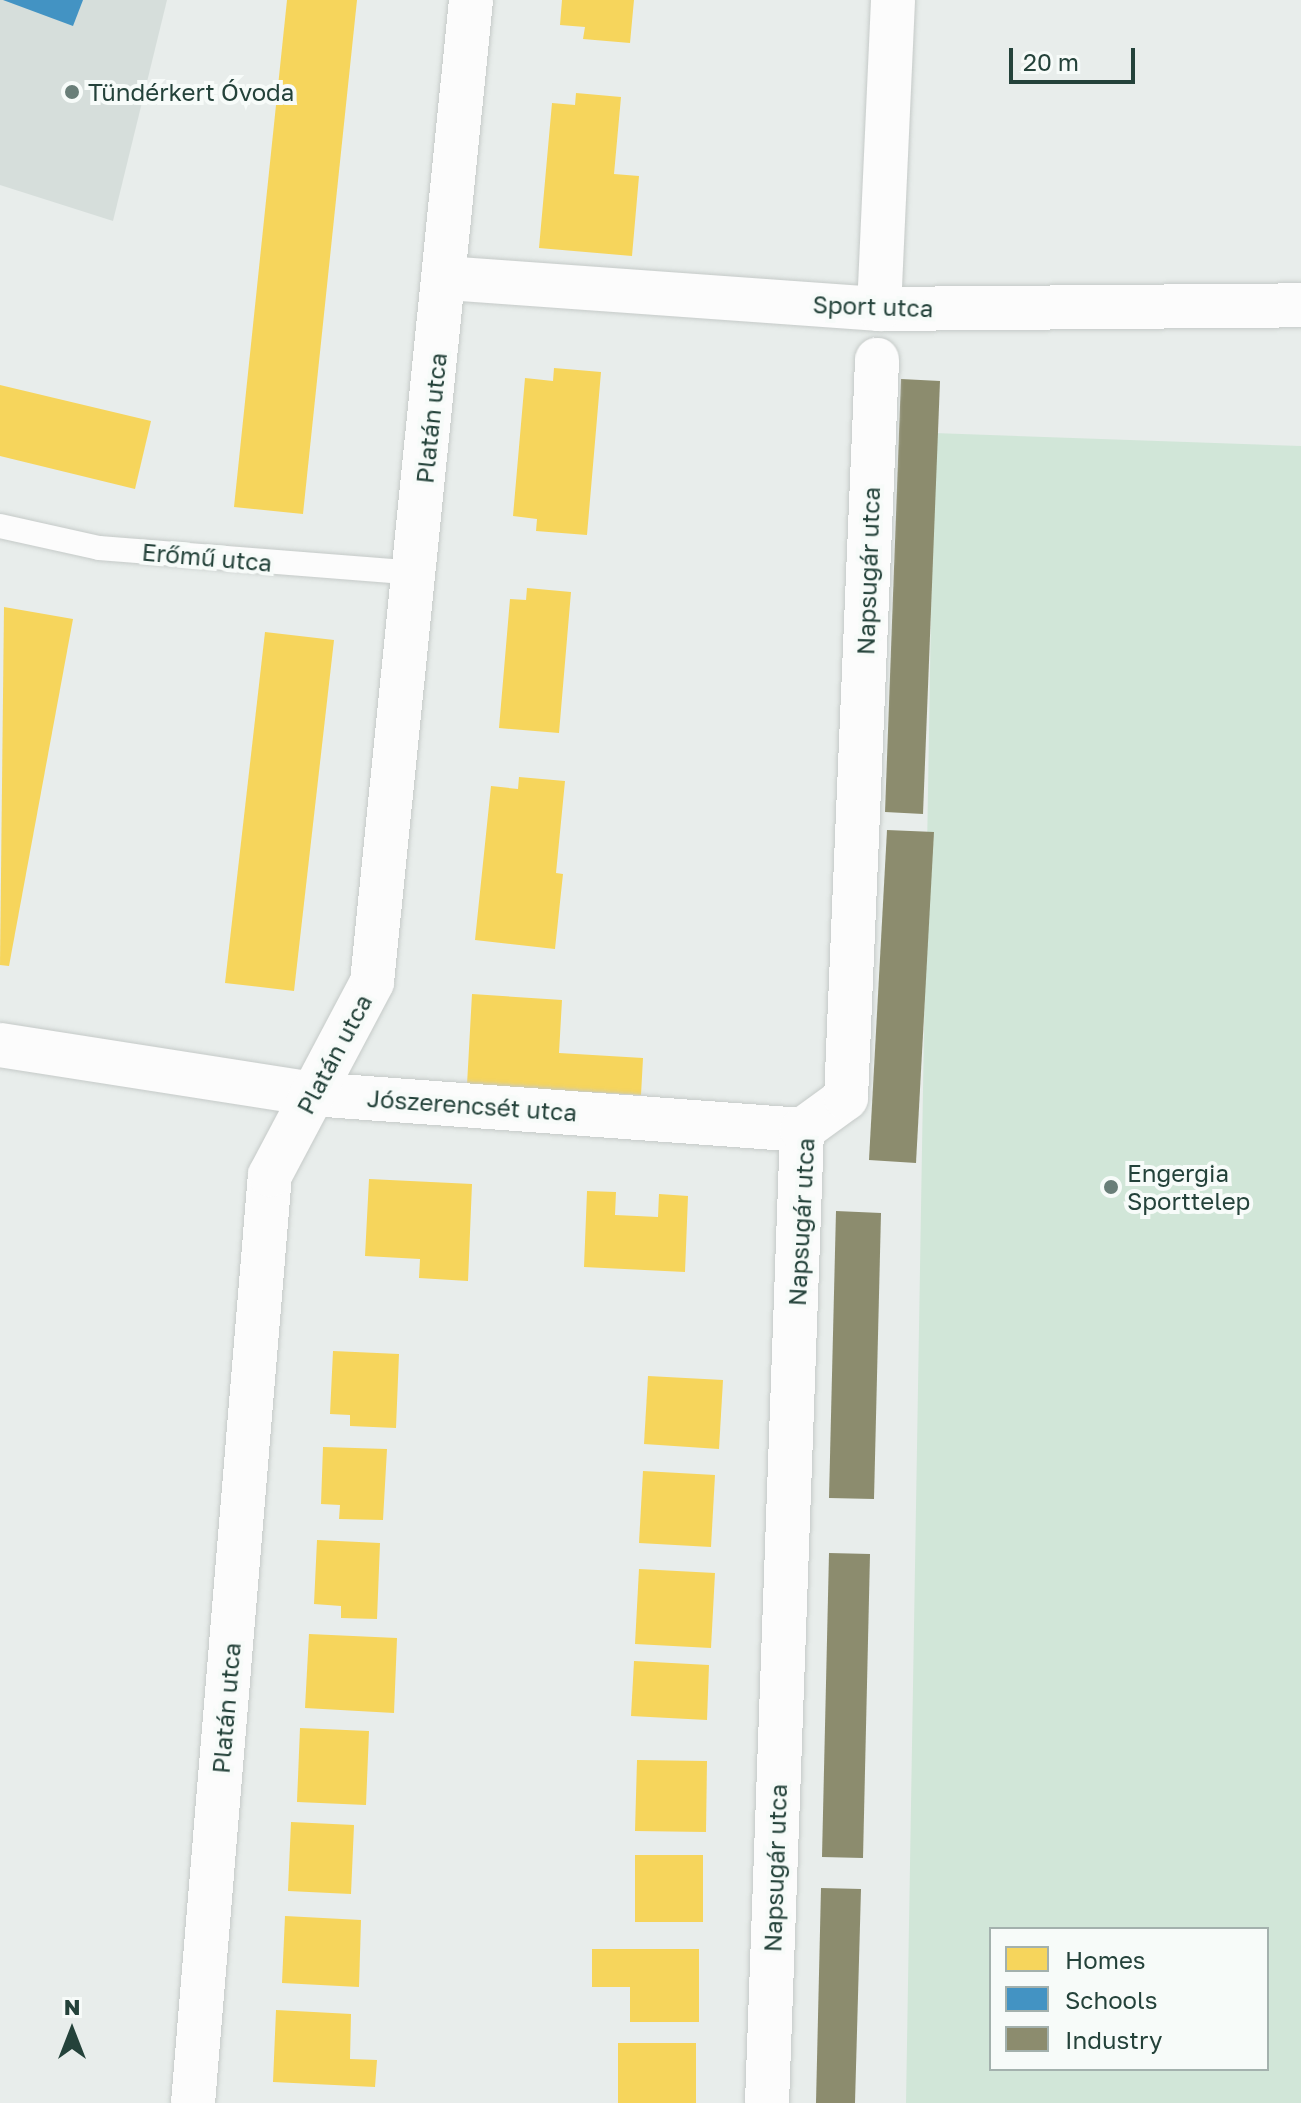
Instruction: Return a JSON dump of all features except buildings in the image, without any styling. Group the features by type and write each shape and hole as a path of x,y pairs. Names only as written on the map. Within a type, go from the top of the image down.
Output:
{"street":[{"name":"Platán utca","path":"193,2103 270,1175 372,982 417,573 471,0"},
{"path":"879,309 893,0"},
{"name":"Sport utca","path":"445,278 879,309 1301,305"},
{"name":"Napsugár utca","path":"767,2103 802,1130 846,1098 877,360"},
{"name":"Jószerencsét utca","path":"0,1045 312,1094 802,1130"}],"lane":[{"name":"Erőmű utca","path":"0,526 99,548 417,573"}],"shaded area":[{"name":"Tündérkert Óvoda","path":"0,0 167,0 113,221 0,185"}],"green space":[{"name":"Engergia Sporttelep","path":"934,433 1301,446 1301,2103 906,2103"}],"place":[{"name":"Tündérkert Óvoda","path":"72,92"},
{"name":"Engergia Sporttelep","path":"1111,1187"}]}
